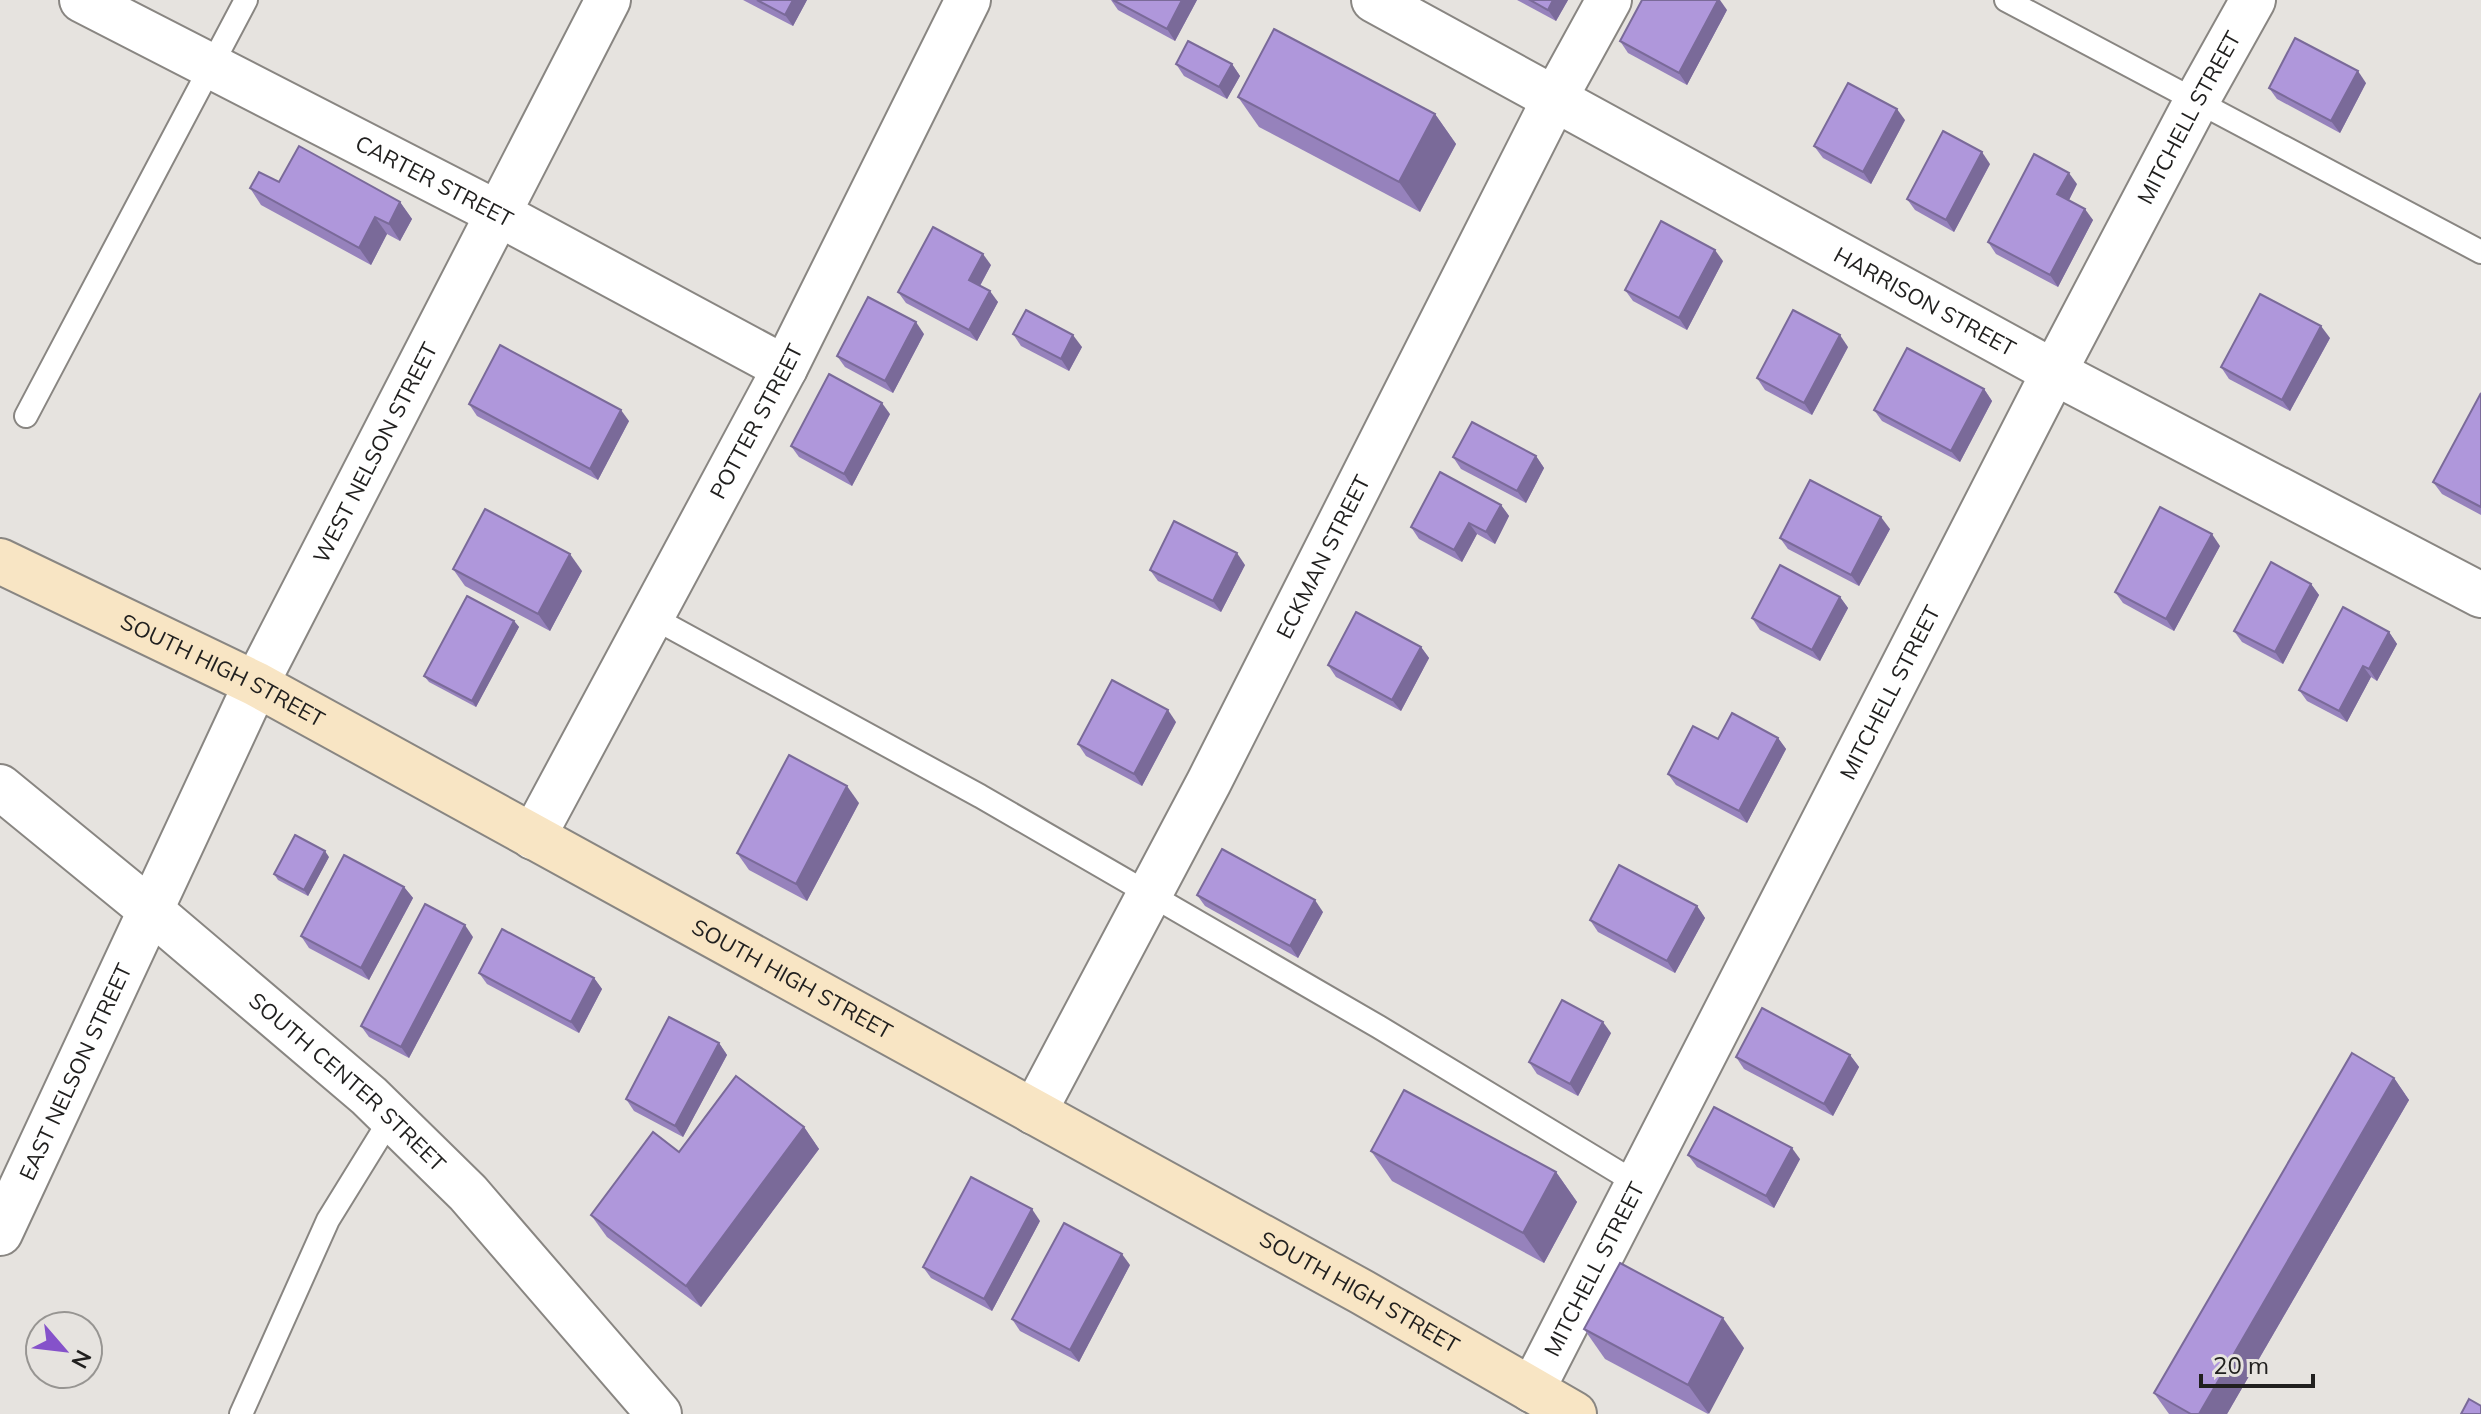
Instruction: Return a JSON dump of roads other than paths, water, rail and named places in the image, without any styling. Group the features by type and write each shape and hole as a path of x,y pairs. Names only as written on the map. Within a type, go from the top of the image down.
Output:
{"main road":[{"name":"SOUTH HIGH STREET","path":"0,561 256,684 1362,1292 1574,1414"}],"street":[{"name":"CARTER STREET","path":"82,0 497,213 785,368"},
{"name":"WEST NELSON STREET","path":"149,909 256,684 608,0"},
{"name":"POTTER STREET","path":"533,837 785,368 968,0"},
{"name":"HARRISON STREET","path":"1374,0 2054,372 2481,595"},
{"name":"ECKMAN STREET","path":"1034,1112 1209,782 1555,98 1609,0"},
{"name":"MITCHELL STREET","path":"1532,1390 2054,372 2253,0"},
{"name":"SOUTH CENTER STREET","path":"0,787 369,1096 468,1193 659,1414"},
{"name":"EAST NELSON STREET","path":"0,1233 149,909"}],"lane":[{"path":"26,416 246,0"},
{"path":"2006,0 2481,252"},
{"path":"652,617 966,788 1379,1027 1638,1184"},
{"path":"241,1414 328,1220 391,1118"}]}
